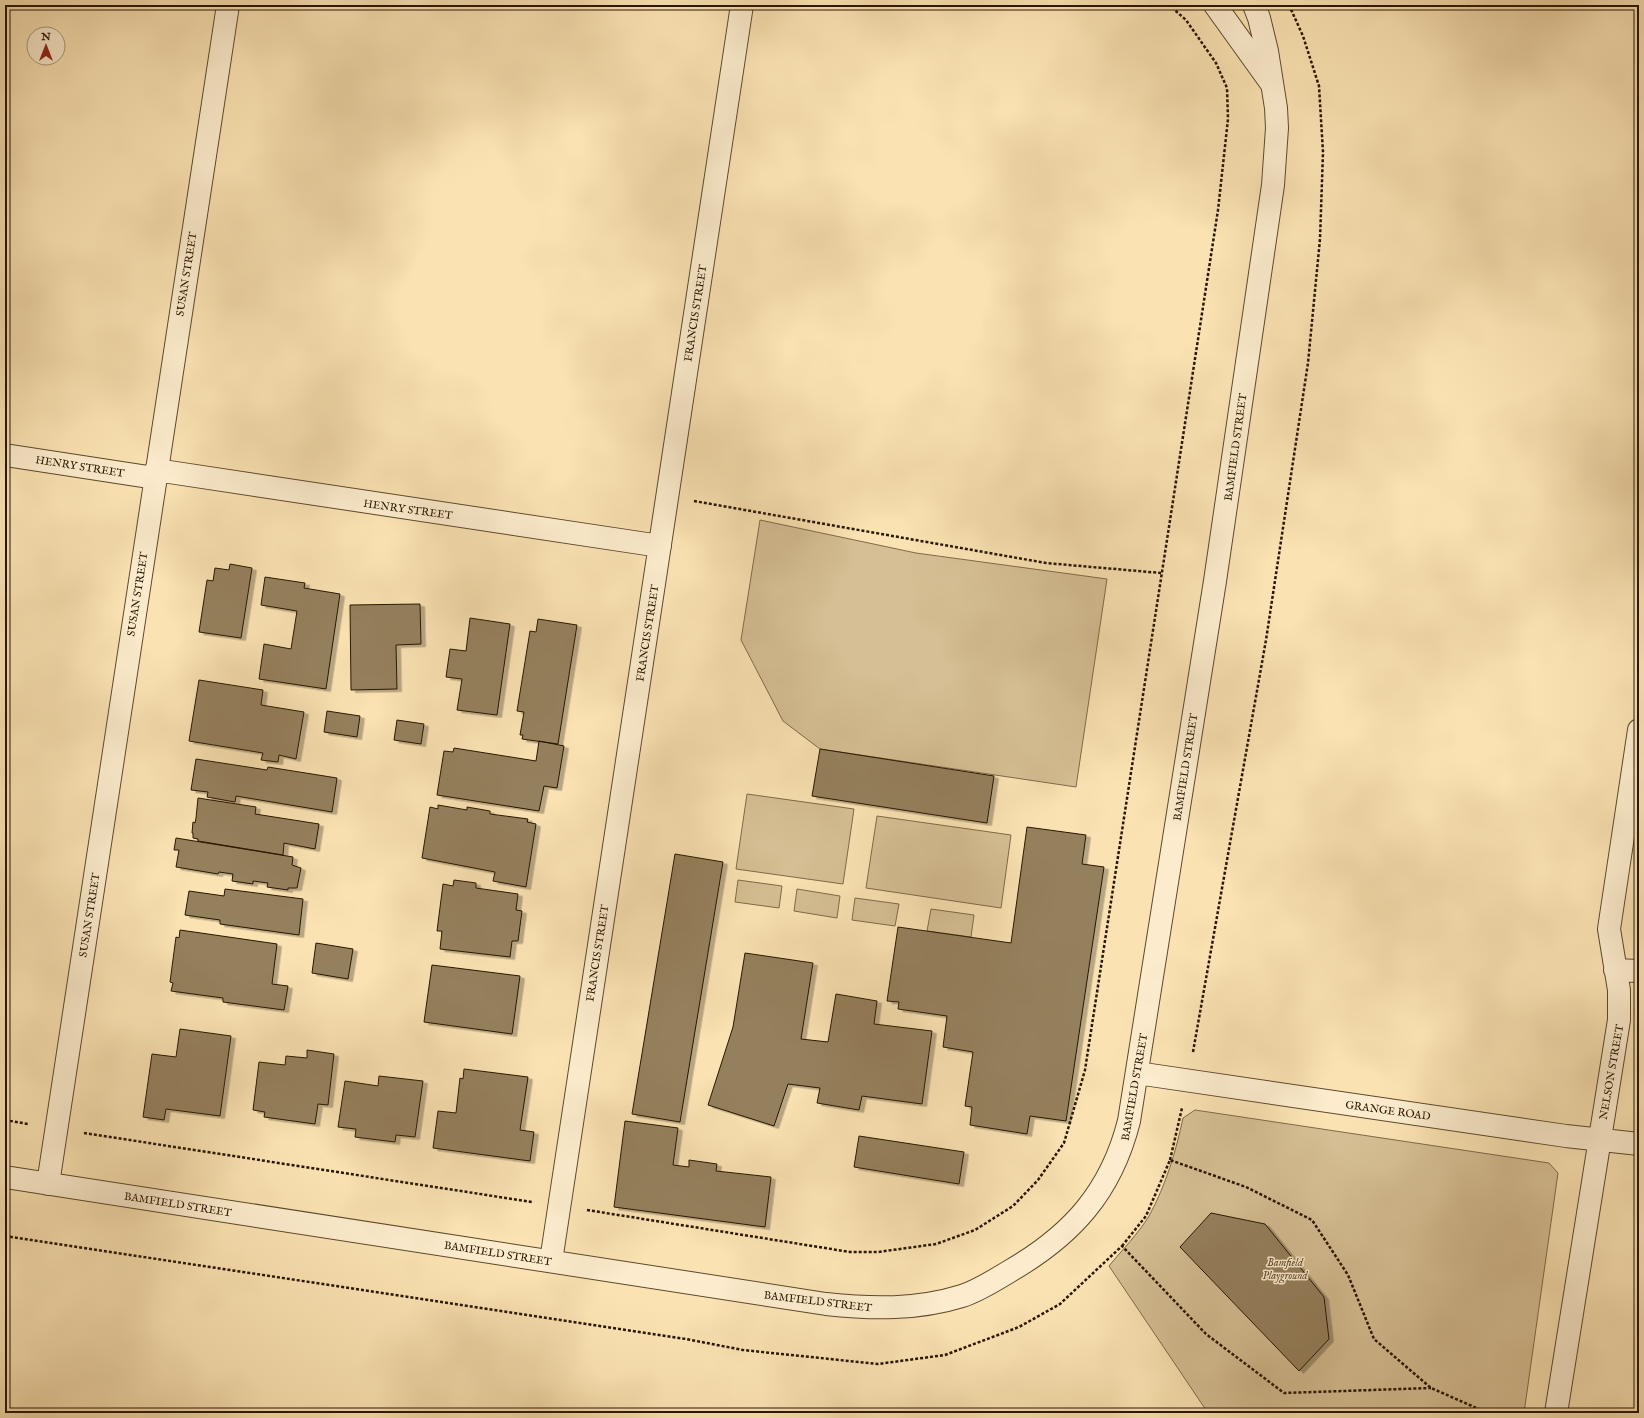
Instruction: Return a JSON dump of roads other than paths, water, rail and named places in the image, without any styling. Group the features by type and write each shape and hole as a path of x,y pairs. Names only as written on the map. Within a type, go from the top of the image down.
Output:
{"street":[{"name":"SUSAN STREET","path":"48,1184 228,5"},
{"name":"FRANCIS STREET","path":"551,1261 742,5"},
{"name":"BAMFIELD STREET","path":"1215,5 1271,84"},
{"name":"BAMFIELD STREET","path":"5,1177 860,1308 892,1308 962,1296 999,1278 1035,1257 1060,1238 1086,1210 1109,1177 1122,1149 1129,1121 1215,581 1273,186 1277,128 1276,108 1267,51 1260,18 1254,5"},
{"name":"HENRY STREET","path":"5,455 156,474 660,546"},
{"name":"NELSON STREET","path":"1556,1413 1599,1140 1620,1020 1620,995 1609,929 1639,730"},
{"path":"1615,970 1639,971"},
{"name":"GRANGE ROAD","path":"1137,1073 1599,1140 1639,1144"}],"park label":[{"name":"Bamfield Playground","path":"1285,1268"}]}
